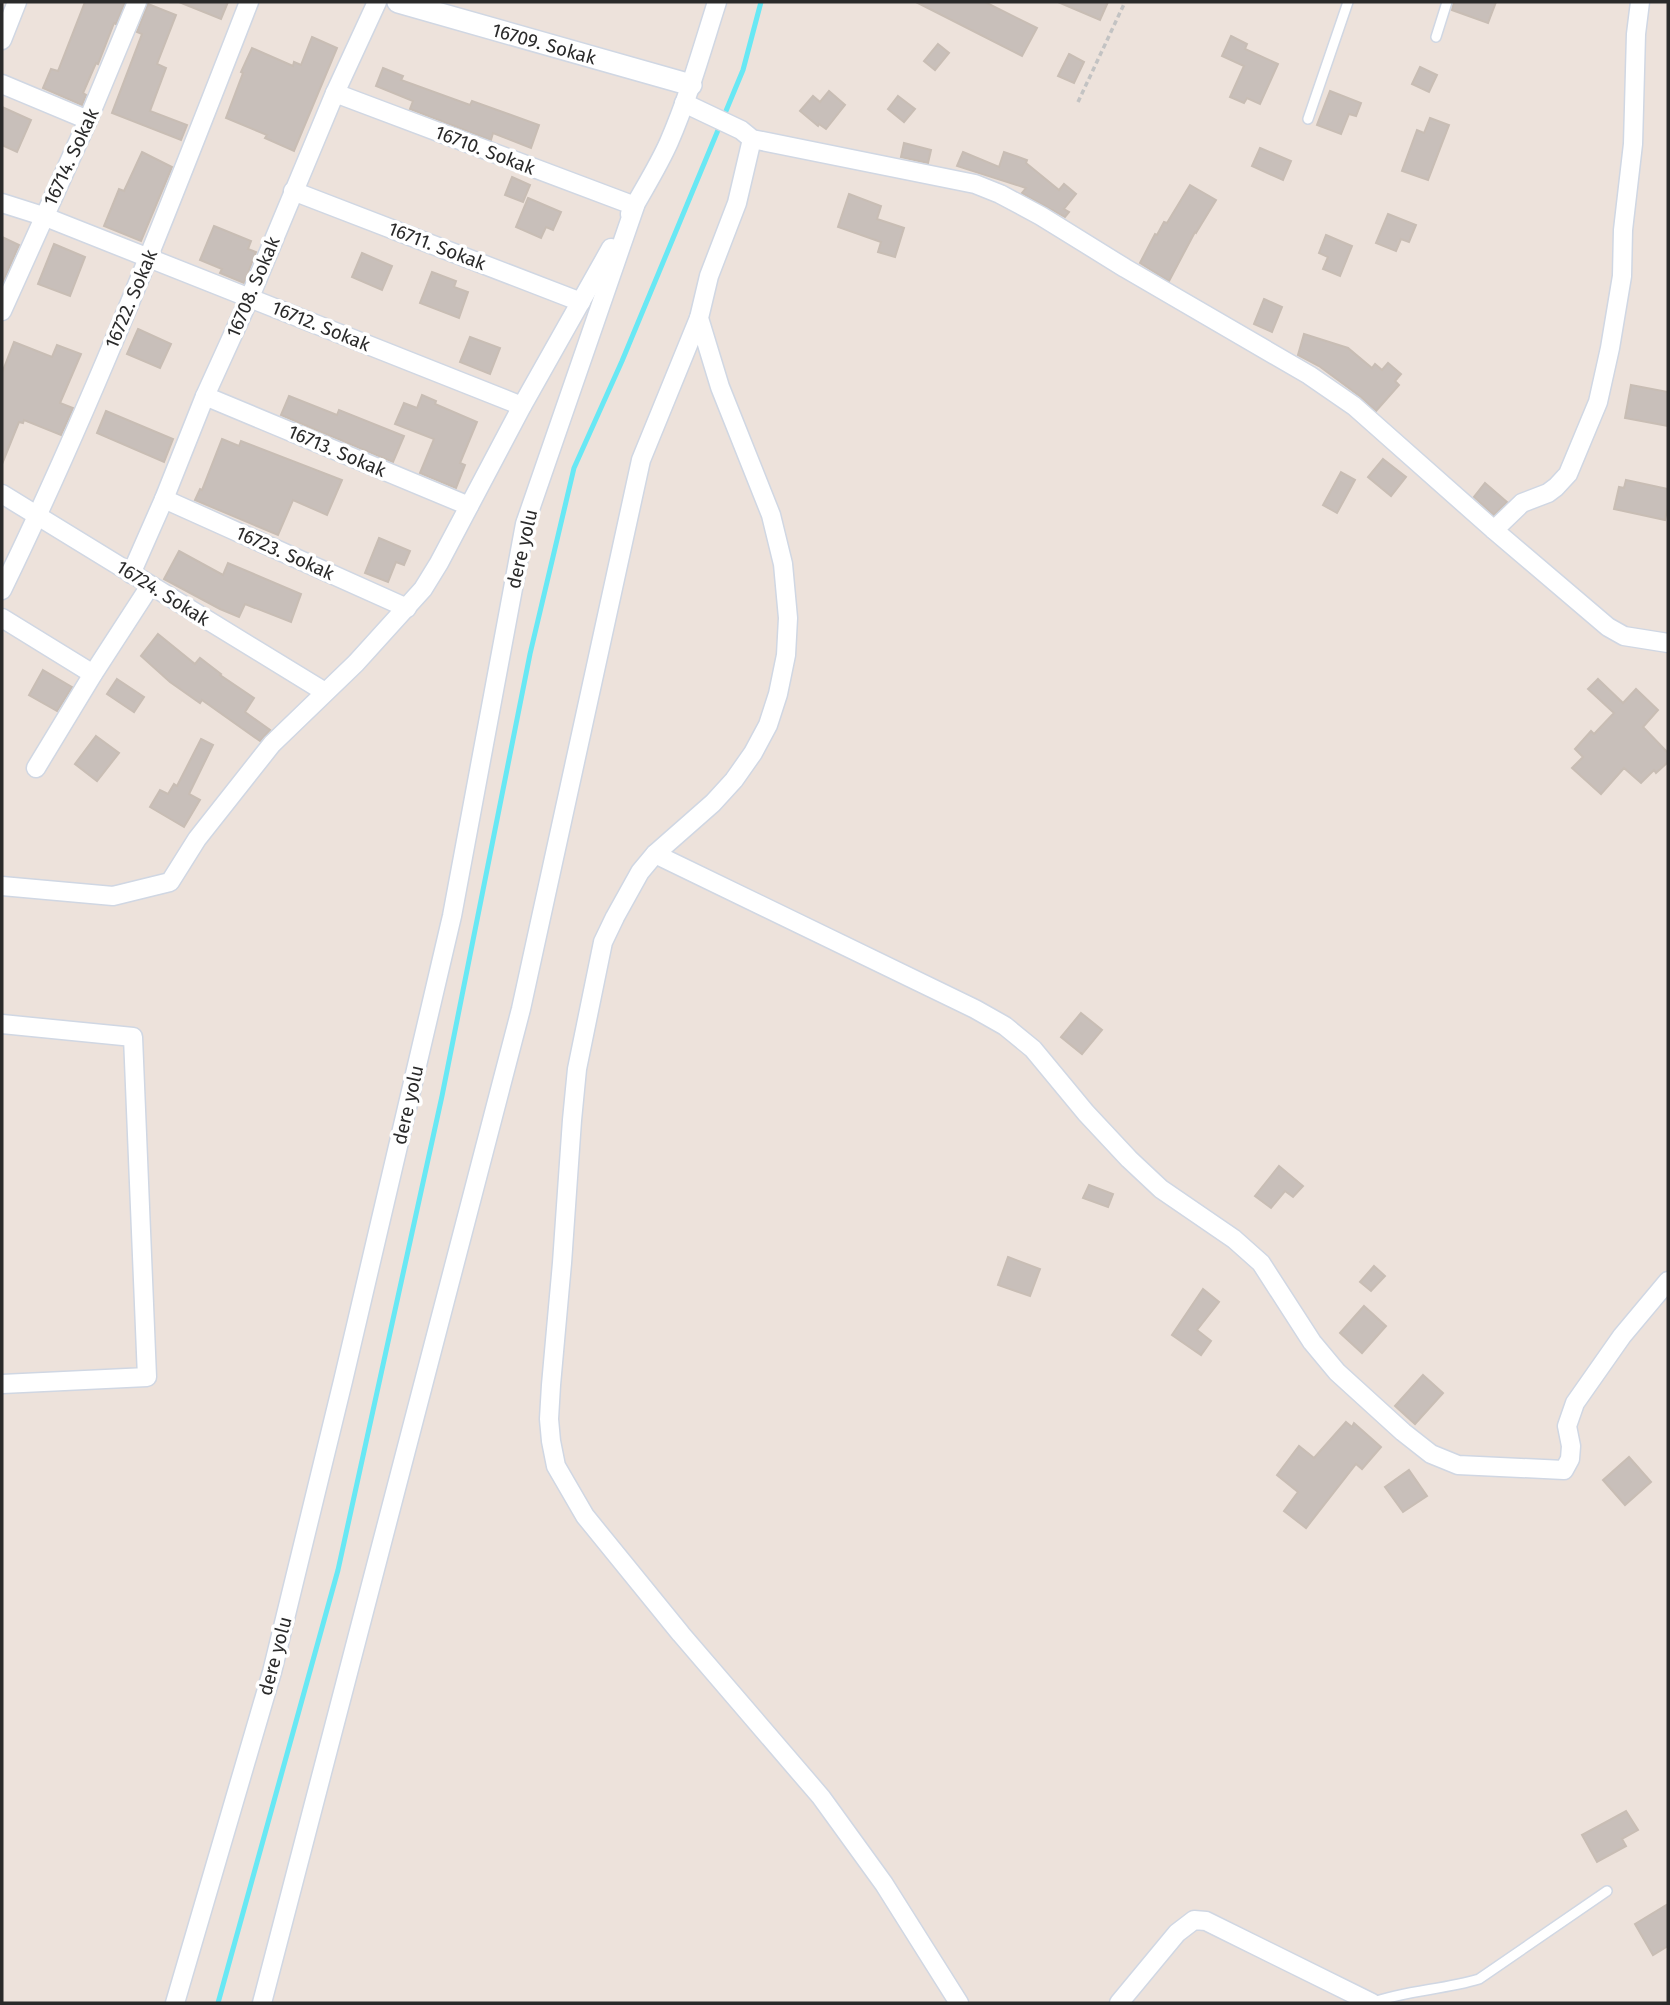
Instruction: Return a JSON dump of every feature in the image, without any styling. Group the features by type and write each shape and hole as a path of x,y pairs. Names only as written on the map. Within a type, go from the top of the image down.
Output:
{"street":[{"path":"2,40 17,2"},
{"name":"16714. Sokak","path":"2,310 88,120 137,2"},
{"name":"16722. Sokak","path":"2,590 38,515 149,258 249,2"},
{"name":"16708. Sokak","path":"131,573 335,93 377,2"},
{"name":"16709. Sokak","path":"398,2 688,94"},
{"path":"2,886 114,896 170,882 197,839 272,744 356,663 407,608 428,580 668,145 688,94 717,2"},
{"path":"1494,530 1522,503 1548,494 1568,474 1598,402 1622,276 1623,230 1633,144 1636,34 1640,2"},
{"path":"2,84 88,120"},
{"name":"16710. Sokak","path":"335,93 635,206"},
{"path":"688,94 709,116 746,135 975,184 1041,216 1320,383 1354,407 1608,627 1624,636 1668,643"},
{"path":"262,2003 521,1009 641,460 699,318 709,276 737,204 746,135"},
{"name":"16711. Sokak","path":"293,191 581,302"},
{"name":"16712. Sokak","path":"2,204 43,216 522,406"},
{"name":"dere yolu","path":"175,2003 272,1672 349,1355 452,916 525,524 635,206"},
{"path":"699,318 720,387 771,515 783,564 788,618 786,655 768,725 753,753 713,803 655,854 629,891 603,942 577,1069 550,1396 549,1419 556,1466 585,1516 829,1808 884,1884 959,2003"},
{"name":"16713. Sokak","path":"205,396 469,506"},
{"name":"16724. Sokak","path":"2,494 325,692"},
{"name":"16723. Sokak","path":"164,499 407,608"},
{"path":"36,768 150,586"},
{"path":"2,618 93,674"},
{"path":"655,854 1005,1026 1033,1049 1086,1114 1161,1189 1234,1239 1261,1263 1312,1342 1337,1373 1431,1454 1458,1465 1564,1469 1570,1459 1572,1446 1567,1426 1575,1403 1622,1336 1668,1281"},
{"path":"2,1024 133,1037 147,1377 2,1384"},
{"path":"1119,2003 1177,1933 1194,1920 1206,1921 1371,2003"}],"lane":[{"path":"1308,119 1348,2"},
{"path":"1436,37 1447,2"},
{"path":"1371,2003 1391,1995 1458,1986 1479,1979 1607,1891"}],"path":[{"path":"1078,102 1125,2"}],"building":[{"path":"85,2 125,2 83,93 86,95 82,105 43,88 51,69 58,71"},
{"path":"179,2 228,2 221,19"},
{"path":"916,2 985,2 1037,28 1022,56"},
{"path":"1058,2 1108,2 1100,20"},
{"path":"1454,2 1496,2 1488,23 1452,10"},
{"path":"148,4 176,15 157,64 166,68 150,111 187,125 181,140 112,113 142,34 137,32"},
{"path":"1231,36 1247,44 1245,49 1278,64 1260,104 1247,98 1244,103 1230,97 1244,66 1222,56"},
{"path":"312,37 337,48 294,151 265,138 267,135 226,118 252,48 293,66 294,62 301,65"},
{"path":"938,44 949,53 935,70 924,61"},
{"path":"1069,54 1084,62 1074,83 1058,76"},
{"path":"1420,67 1437,75 1429,92 1412,84"},
{"path":"383,68 403,76 401,80 470,105 472,101 539,125 531,148 493,133 491,140 410,109 413,101 376,86"},
{"path":"829,91 845,105 826,129 800,111 813,96 820,102"},
{"path":"1330,91 1361,103 1356,116 1349,114 1341,134 1317,125"},
{"path":"898,96 915,109 904,122 888,109"},
{"path":"2,107 31,120 17,152 2,145"},
{"path":"1430,118 1449,125 1428,180 1402,171 1417,130 1424,133"},
{"path":"904,143 931,150 928,163 901,157"},
{"path":"1260,148 1291,161 1283,180 1252,166"},
{"path":"142,152 172,167 141,241 104,226 119,189 124,191"},
{"path":"963,152 999,167 1004,152 1027,160 1026,163 1059,190 1064,184 1076,194 1064,209 1069,212 1065,217 1022,193 1026,188 957,166"},
{"path":"512,177 530,185 523,202 505,195"},
{"path":"1190,185 1216,200 1195,232 1169,281 1140,263 1155,234 1157,235 1164,222 1167,223"},
{"path":"849,194 881,206 877,219 904,228 895,257 878,252 881,242 838,227"},
{"path":"528,198 561,212 553,230 546,227 541,238 516,227"},
{"path":"1388,214 1416,225 1409,242 1401,239 1396,251 1376,243"},
{"path":"214,226 251,241 248,249 256,252 244,283 220,273 222,269 200,260"},
{"path":"1326,235 1352,246 1340,276 1323,269 1328,257 1319,253"},
{"path":"2,237 19,245 2,284"},
{"path":"54,244 85,257 70,296 38,284"},
{"path":"362,253 392,266 382,290 352,277"},
{"path":"432,272 456,281 454,287 468,292 459,318 420,303"},
{"path":"1264,299 1282,307 1272,332 1254,324"},
{"path":"138,329 171,344 160,368 127,354"},
{"path":"1304,334 1348,348 1372,368 1375,364 1382,370 1388,363 1401,374 1395,381 1399,385 1376,411 1319,366 1298,355"},
{"path":"470,337 500,348 490,374 460,362"},
{"path":"14,342 52,357 57,345 81,354 60,403 73,408 61,435 24,420 23,423 19,422 2,464 2,373"},
{"path":"1631,385 1668,392 1668,426 1625,418"},
{"path":"422,395 436,401 435,404 477,422 460,463 465,465 456,488 420,473 434,439 395,424 404,403 417,408"},
{"path":"289,396 337,415 339,410 404,436 393,462 281,415"},
{"path":"106,411 173,439 164,462 97,433"},
{"path":"222,439 239,446 241,441 342,480 327,515 293,500 278,535 195,500 200,489 202,490"},
{"path":"1383,459 1406,477 1391,496 1368,477"},
{"path":"1341,472 1355,480 1337,513 1323,505"},
{"path":"1626,480 1668,489 1665,520 1614,509 1619,487 1624,488"},
{"path":"1485,483 1507,502 1494,515 1474,497"},
{"path":"379,538 410,551 404,565 396,562 388,582 365,573"},
{"path":"179,551 223,575 228,563 301,594 291,622 245,604 239,617 164,579"},
{"path":"158,634 195,664 200,658 254,698 245,712 270,730 260,741 202,700 200,703 170,682 141,656"},
{"path":"43,670 72,687 57,711 29,695"},
{"path":"117,679 144,697 134,712 107,694"},
{"path":"1598,679 1623,703 1636,689 1658,710 1643,727 1668,753 1668,762 1656,773 1654,770 1641,783 1624,768 1601,794 1572,768 1583,757 1575,749 1591,731 1594,734 1614,713 1588,689"},
{"path":"96,736 119,753 97,781 75,764"},
{"path":"201,739 213,745 189,794 200,800 184,827 150,807 160,790 168,794 174,784 177,786"},
{"path":"1081,1013 1102,1030 1082,1054 1061,1037"},
{"path":"1279,1166 1303,1186 1293,1197 1285,1191 1271,1208 1255,1196"},
{"path":"1089,1185 1113,1194 1108,1207 1083,1198"},
{"path":"1008,1257 1040,1269 1030,1296 998,1285"},
{"path":"1374,1266 1385,1276 1371,1291 1360,1282"},
{"path":"1203,1289 1219,1302 1197,1330 1211,1341 1201,1355 1172,1335"},
{"path":"1364,1306 1386,1326 1362,1353 1340,1333"},
{"path":"1423,1375 1443,1393 1415,1424 1395,1406"},
{"path":"1346,1422 1352,1427 1354,1423 1381,1447 1362,1469 1356,1464 1306,1528 1284,1511 1298,1492 1277,1475 1299,1446 1314,1458"},
{"path":"1629,1457 1651,1482 1625,1505 1603,1480"},
{"path":"1409,1470 1427,1496 1403,1512 1385,1487"},
{"path":"1626,1811 1638,1830 1622,1839 1626,1846 1597,1862 1582,1835"},
{"path":"1668,1904 1668,1946 1653,1955 1635,1924"}],"waterway":[{"path":"218,2003 338,1570 442,1096 530,654 574,468 622,361 743,70 761,2"}]}
